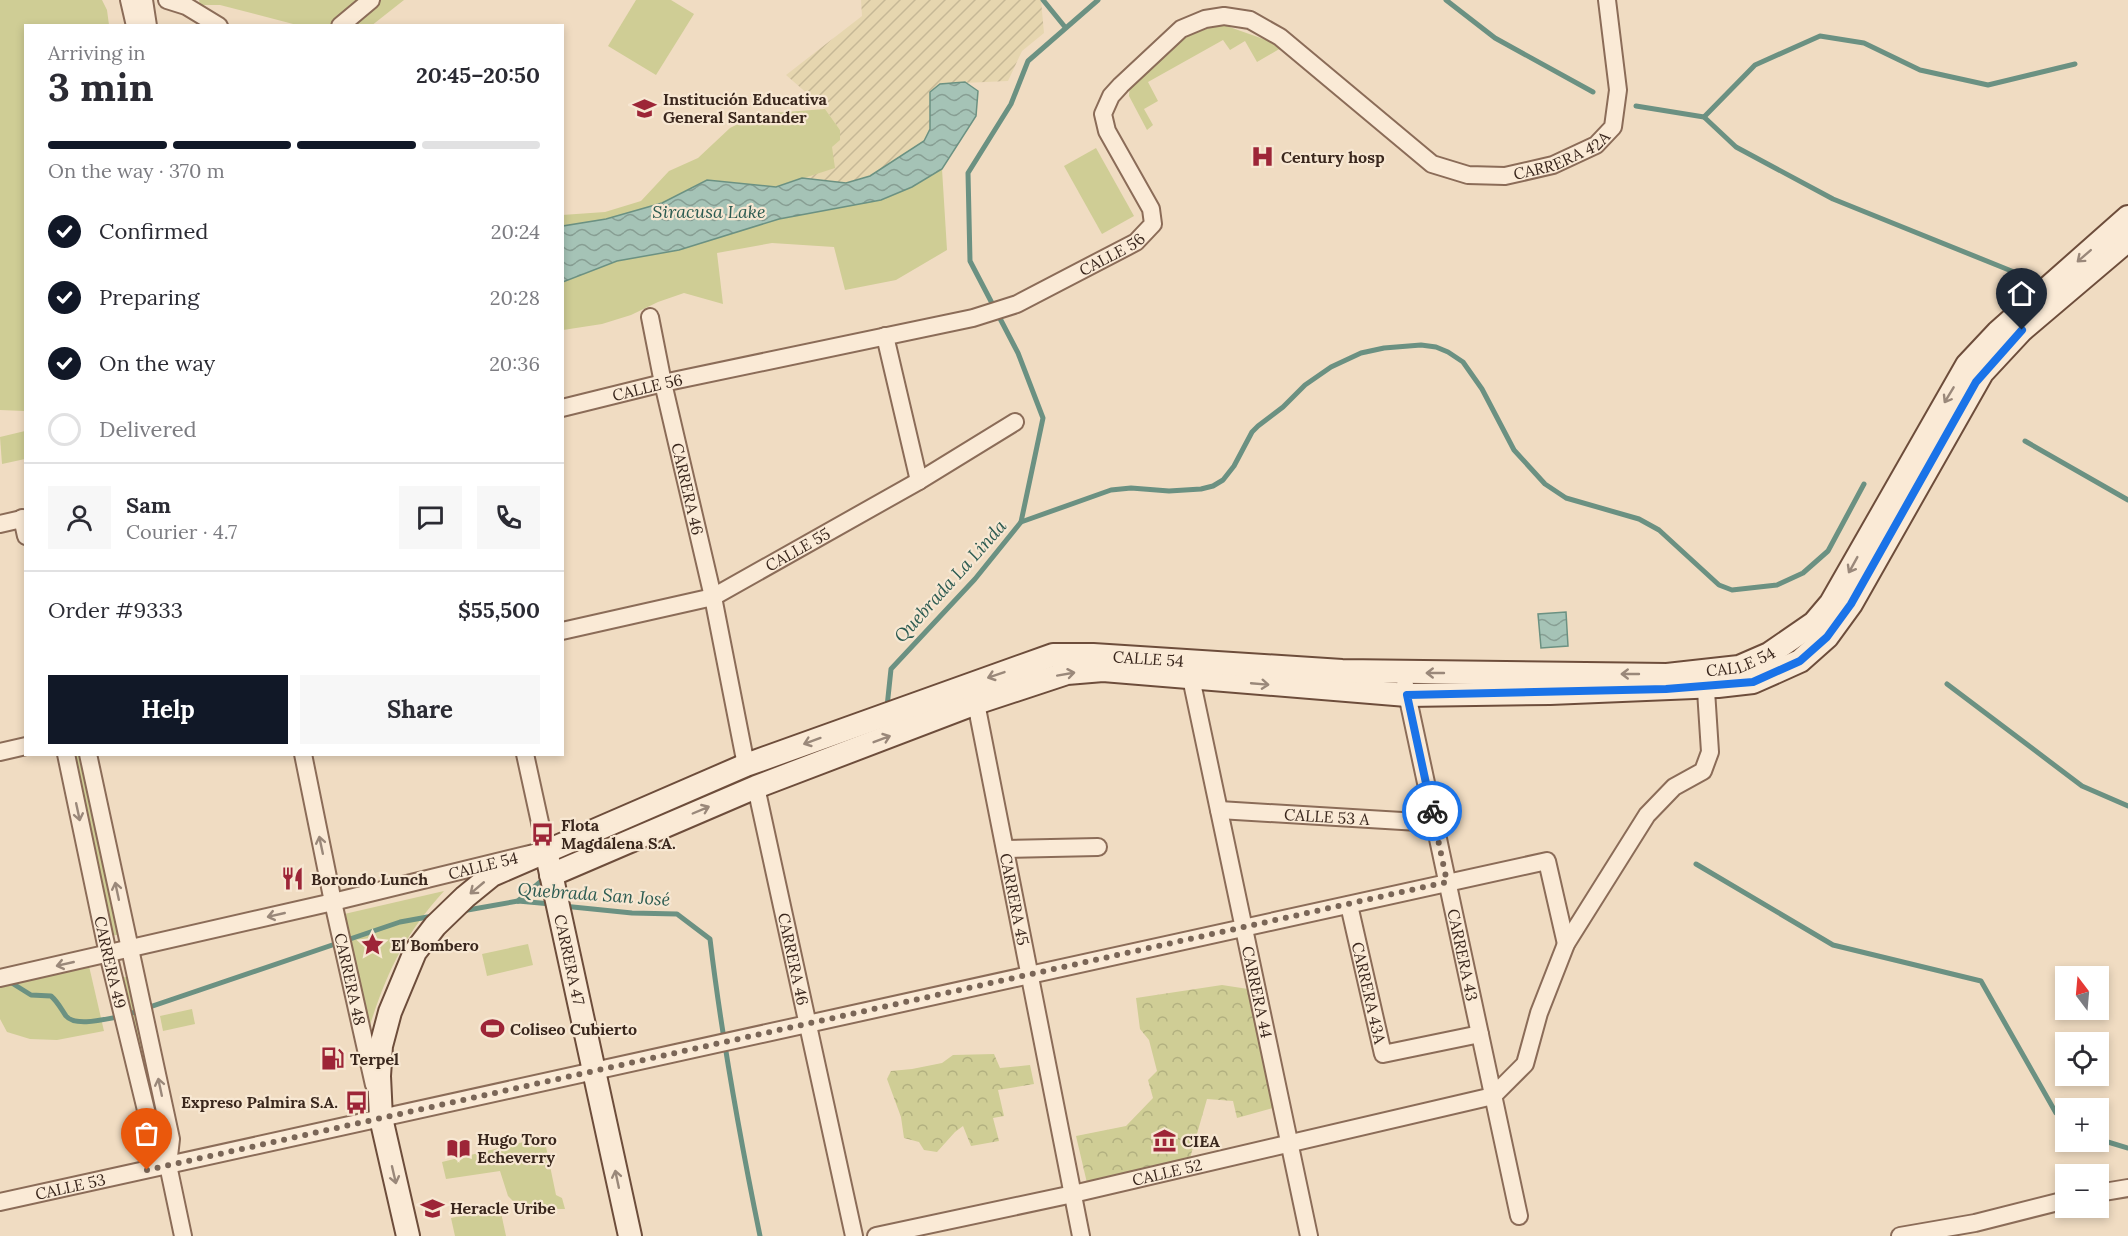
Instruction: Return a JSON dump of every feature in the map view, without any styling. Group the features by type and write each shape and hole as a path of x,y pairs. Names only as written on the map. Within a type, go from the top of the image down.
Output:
{"main road":[{"name":"CALLE 54","path":"546,850 746,765 1053,655 1093,655 1342,671 1667,675 1753,682 1800,661 1827,637 1851,604 1975,369 1998,332 2128,217"},
{"name":"CALLE 54","path":"1975,369 2128,240"},
{"name":"CALLE 54","path":"551,875 756,787 976,703 1067,673 1103,670 1407,695 1550,693 1705,679"},
{"name":"CARRERA 47","path":"546,850 630,1236"},
{"path":"381,1118 379,1076 381,1046 390,1012 415,952 435,926 492,875 546,850"},
{"name":"CARRERA 48","path":"381,1118 408,1236"}],"street":[{"path":"129,0 135,24"},
{"path":"144,0 148,24"},
{"path":"167,0 186,6 216,24"},
{"path":"342,24 371,0"},
{"name":"CARRERA 42A","path":"1448,169 1468,175 1505,176 1553,165 1596,145 1614,127 1618,90 1607,0"},
{"name":"CALLE 56","path":"564,408 663,383 973,318 1017,304 1136,242 1153,224 1152,209 1107,131 1103,114 1111,96 1121,85 1181,29 1205,18 1224,16 1250,20 1280,37 1432,164 1448,169"},
{"name":"CARRERA 46","path":"650,317 663,383 713,597 746,765"},
{"path":"885,336 919,481"},
{"name":"CALLE 55","path":"564,631 713,597 919,481 1015,423"},
{"path":"0,524 24,525"},
{"name":"CARRERA 43","path":"1402,672 1519,1216"},
{"name":"CARRERA 44","path":"1191,678 1309,1236"},
{"path":"1493,1096 1525,1064 1539,1013 1566,944 1647,815 1674,787 1703,771 1710,752 1705,679"},
{"name":"CARRERA 45","path":"976,703 1081,1236"},
{"path":"0,752 24,746"},
{"name":"CARRERA 49","path":"66,756 108,954 154,1143 168,1165"},
{"name":"CARRERA 49","path":"88,756 171,1139 168,1165 183,1236"},
{"name":"CARRERA 48","path":"303,756 381,1118"},
{"name":"CARRERA 47","path":"525,756 546,850"},
{"name":"CARRERA 46","path":"756,787 854,1236"},
{"name":"CALLE 53 A","path":"1219,810 1435,823"},
{"path":"1005,849 1098,847"},
{"name":"CALLE 54","path":"0,978 333,902 546,850"},
{"name":"CALLE 53","path":"0,1202 1547,861 1566,944"},
{"name":"CARRERA 43A","path":"1349,905 1383,1054 1480,1034"},
{"name":"CALLE 52","path":"876,1236 1073,1194 1493,1096"},
{"path":"2109,1191 2128,1188"},
{"path":"1899,1236 1976,1229 2055,1204"}],"shaded area":[{"path":"861,0 1041,0 1044,33 1022,51 1008,81 940,84 930,92 930,129 924,141 870,176 846,183 802,178 776,187 832,147 840,130 825,109 786,75 862,16"}],"green space":[{"path":"0,0 102,0 107,10 109,24 24,24 24,411 0,410"},
{"path":"199,0 404,0 374,24 293,24 220,5 200,5"},
{"path":"636,0 671,0 694,14 656,75 608,46"},
{"path":"1221,24 1269,41 1281,48 1257,62 1245,41 1230,50 1223,40 1148,82 1158,101 1144,109 1153,125 1147,130 1129,96 1130,80 1186,36"},
{"path":"825,109 840,130 840,140 832,147 835,168 776,187 707,180 662,203 606,219 564,226 564,215 605,212 641,201 669,171 698,158 730,128 758,114"},
{"path":"1096,148 1134,216 1102,234 1064,166"},
{"path":"942,169 947,250 896,280 845,290 834,247 772,243 717,253 723,304 684,293 631,315 602,324 564,330 564,282 617,261 679,250 779,219 881,200 912,187"},
{"path":"24,431 24,459 2,464 0,437"},
{"path":"74,756 84,756 123,934 110,936"},
{"path":"444,891 418,923 398,955 369,1028 340,915"},
{"path":"528,944 533,965 487,976 482,954"},
{"path":"89,966 104,1031 57,1040 30,1039 7,1032 0,1019 0,985"},
{"path":"130,976 166,1135 156,1137 120,978"},
{"path":"1222,985 1248,989 1273,1108 1237,1118 1233,1101 1207,1099 1188,1165 1087,1183 1076,1136 1126,1126 1153,1098 1148,1080 1157,1071 1149,1040 1140,1029 1136,998"},
{"path":"192,1009 195,1024 163,1031 160,1016"},
{"path":"994,1054 1000,1068 1030,1065 1034,1084 998,1090 1004,1116 993,1118 999,1141 971,1146 963,1126 937,1152 924,1150 919,1142 904,1138 901,1117 887,1079 891,1071 942,1063 953,1055"},
{"path":"544,1137 556,1195 562,1198 565,1209 521,1209 508,1196 500,1171 446,1179 442,1162"},
{"path":"500,1208 506,1236 455,1236 451,1218"}],"water":[{"name":"Siracusa Lake","path":"965,82 978,91 976,116 942,169 912,187 881,200 779,219 679,250 617,261 564,282 564,226 606,219 662,203 707,180 776,187 802,178 846,183 870,176 924,141 930,129 930,92 940,84"},
{"path":"1566,612 1568,646 1541,648 1538,614"}],"waterway":[{"path":"1043,0 1065,27"},
{"path":"1021,522 1043,418 1018,353 970,261 968,173 1011,104 1028,61 1098,0"},
{"path":"1446,0 1495,38 1593,92"},
{"path":"1636,106 1704,117 1755,65 1820,36 1864,43 1920,70 1988,85 2075,64"},
{"path":"1704,117 1736,147 1833,199 2014,272"},
{"name":"Quebrada La Linda","path":"887,707 891,669 975,579 1021,522 1111,490 1131,488 1169,491 1213,486 1223,480 1234,466 1252,432 1258,426 1283,407 1305,385 1331,367 1361,353 1384,348 1421,345 1436,347 1448,352 1463,362 1482,389 1514,450 1545,484 1566,498 1639,519 1659,530 1719,585 1732,590 1777,585 1803,573 1828,551 1864,484"},
{"path":"2025,441 2128,500"},
{"path":"1947,684 2082,786 2128,806"},
{"path":"630,827 677,809"},
{"path":"1696,864 1833,945 1981,981 2055,1111"},
{"path":"518,901 546,877"},
{"name":"Quebrada San José","path":"462,911 518,901 551,904"},
{"name":"Quebrada San José","path":"563,906 632,913 677,914 710,939 732,1088 760,1236"},
{"name":"Quebrada San José","path":"7,980 31,995 51,996 71,1020 85,1022 101,1020 123,1016 400,922 433,916"},
{"path":"2109,1142 2128,1148"}],"way so far":[{"path":"147,1170 1447,882 1432,811"}],"place":[{"name":"Institución Educativa General Santander","path":"645,108"},
{"name":"Century hosp","path":"1263,157"},
{"name":"Flota Magdalena S.A.","path":"543,834"},
{"name":"Borondo Lunch","path":"293,879"},
{"name":"El Bombero","path":"373,945"},
{"name":"Coliseo Cubierto","path":"492,1029"},
{"name":"Terpel","path":"332,1059"},
{"name":"Expreso Palmira S.A.","path":"356,1102"},
{"name":"CIEA","path":"1164,1141"},
{"name":"Hugo Toro Echeverry","path":"459,1148"},
{"name":"Heracle Uribe","path":"432,1208"}],"route":[{"path":"1432,811 1407,695 1550,693 1718,686 1753,682 1800,661 1827,637 1851,604 1976,382 2022,330"}]}
